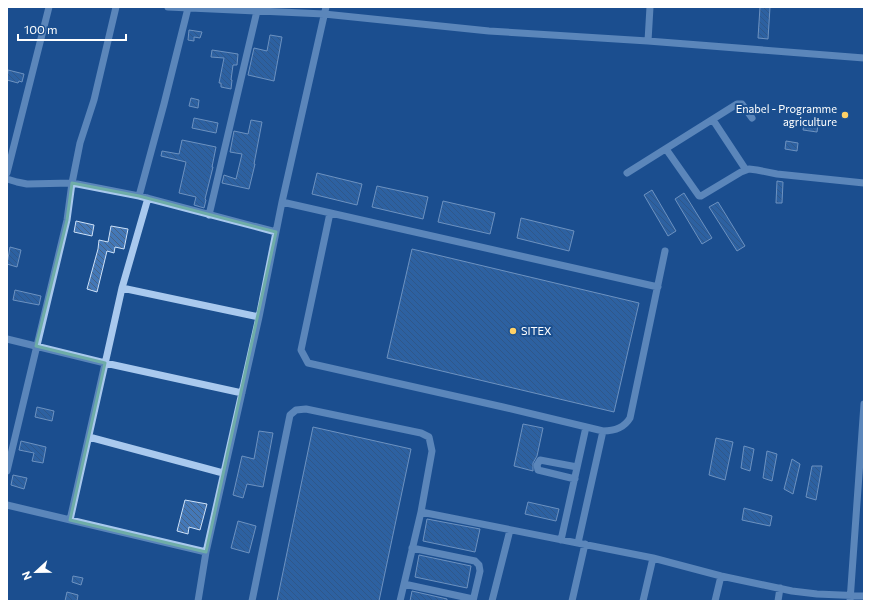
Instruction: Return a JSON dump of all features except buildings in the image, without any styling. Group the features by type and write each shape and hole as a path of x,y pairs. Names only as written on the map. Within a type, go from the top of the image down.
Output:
{"street":[{"path":"7,173 49,7"},
{"path":"7,471 67,220 72,183 80,143 94,100 116,7"},
{"path":"168,7 257,11 325,11 489,31 648,41 864,58"},
{"path":"648,41 650,7"},
{"path":"139,196 188,8"},
{"path":"209,215 257,11"},
{"path":"198,601 206,552 223,473 259,317 282,202 325,11"},
{"path":"627,173 740,103 752,118"},
{"path":"713,120 746,170"},
{"path":"666,149 699,196 746,170 757,170 777,174 864,183"},
{"path":"7,179 27,184 72,183 139,196 276,232"},
{"path":"70,520 122,288 148,198"},
{"path":"282,202 658,287"},
{"path":"330,213 301,350 308,363 603,431 617,430 627,424 630,418 665,252"},
{"path":"122,288 259,317"},
{"path":"7,339 105,363 242,393"},
{"path":"850,599 862,473 864,404"},
{"path":"252,601 290,415 296,410 306,409 421,433 429,438 432,451 421,512 400,601"},
{"path":"561,540 586,427"},
{"path":"572,601 603,431"},
{"path":"88,437 223,473"},
{"path":"575,479 538,470 537,465 540,460 577,467"},
{"path":"7,505 206,552"},
{"path":"421,512 653,558 721,576 780,588 850,599 864,596"},
{"path":"492,601 510,530"},
{"path":"404,584 473,600 480,571 479,566 475,561 412,548"},
{"path":"643,601 653,558"},
{"path":"715,601 721,576"},
{"path":"778,601 780,588"}],"highlighted area":[{"path":"72,183 139,196 276,232 206,552 70,520 105,363 36,346 67,220"}],"place":[{"name":"Enabel - Programme agriculture","path":"845,115"},
{"name":"SITEX","path":"513,331"}]}
